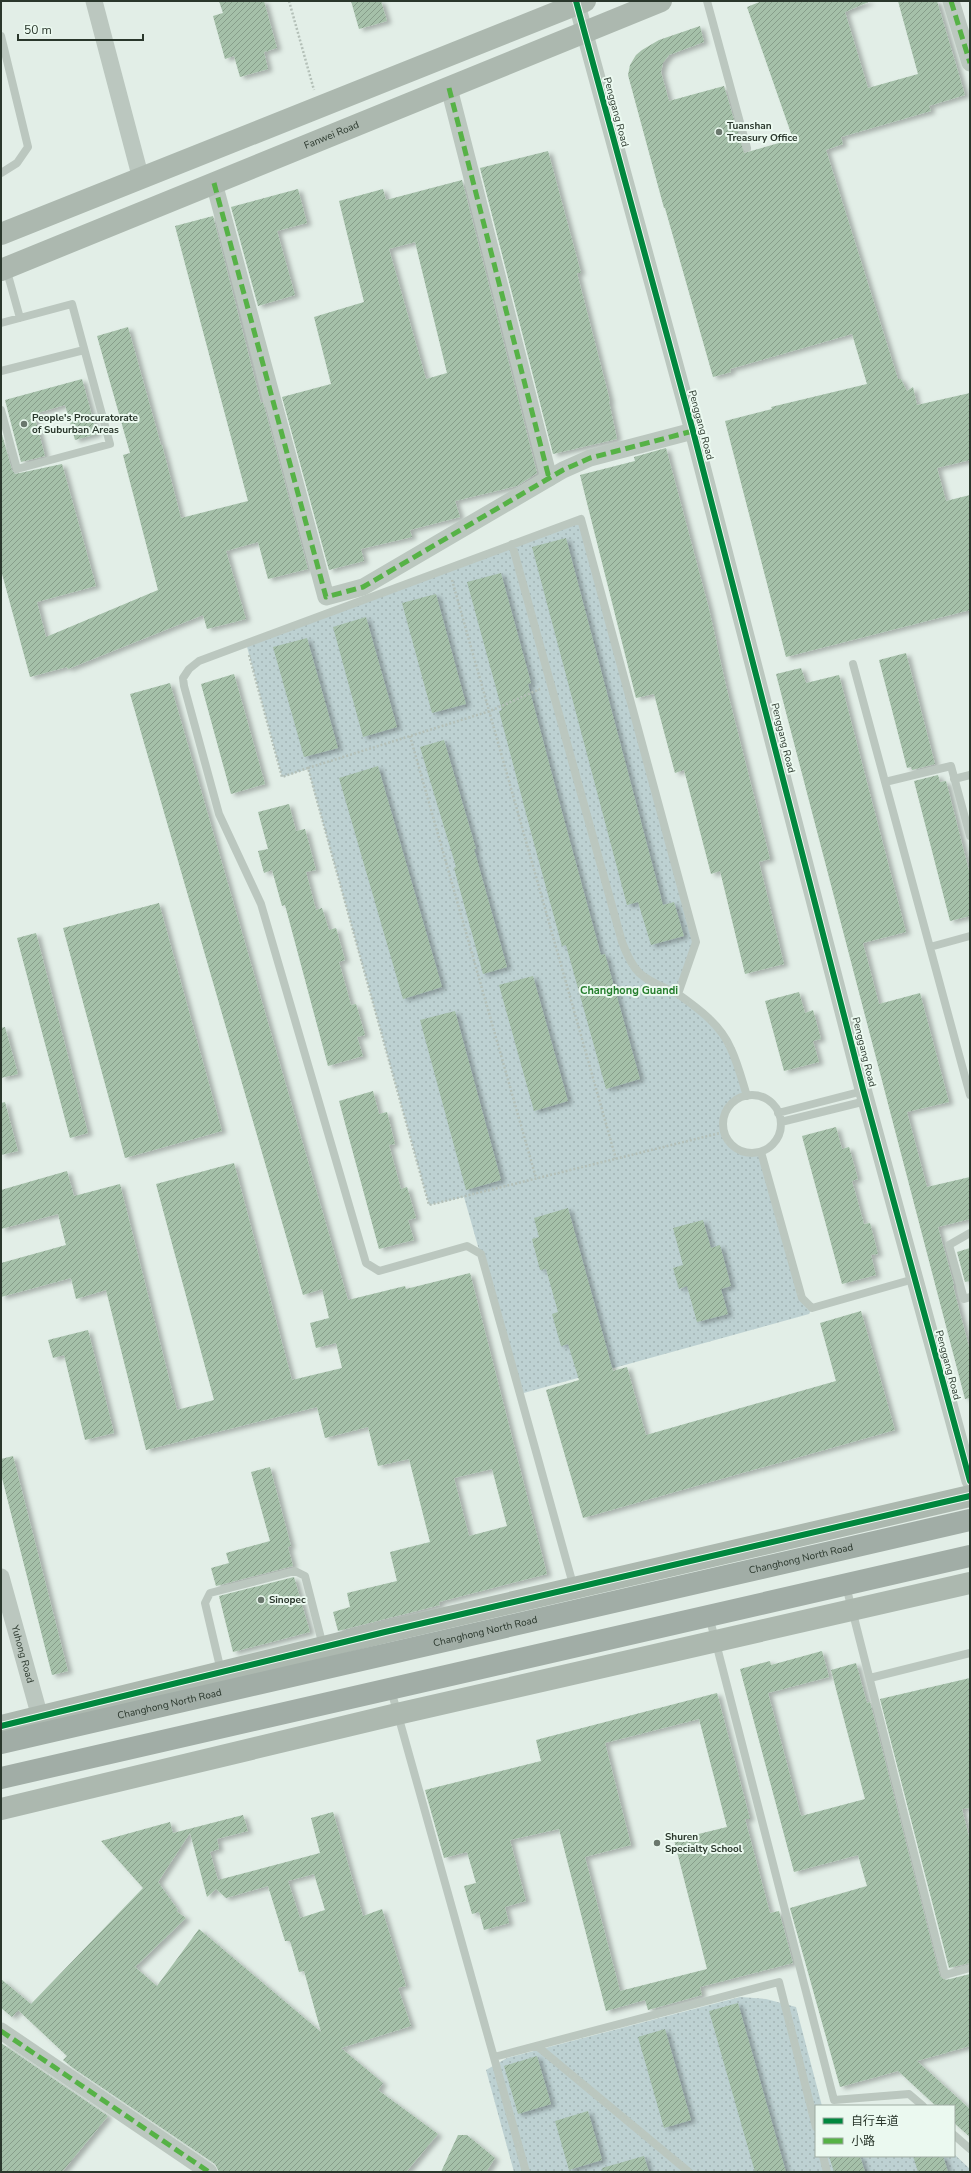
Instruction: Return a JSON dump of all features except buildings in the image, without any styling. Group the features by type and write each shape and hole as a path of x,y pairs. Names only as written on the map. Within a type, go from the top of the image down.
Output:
{"highway":[{"name":"Changhong North Road","path":"1,1742 42,1724 970,1520"},
{"path":"1,1778 970,1556"}],"street":[{"path":"94,1 141,179"},
{"name":"Fanwei Road","path":"3,269 661,1"},
{"path":"950,1 970,63"},
{"path":"1,234 319,108 579,2"},
{"name":"Penggang Road","path":"579,2 584,33 693,430 865,1096 970,1481"},
{"path":"449,88 549,478"},
{"path":"214,183 326,597 362,587 549,478 590,458 693,430"},
{"path":"1,1726 42,1724 221,1672 970,1496"},
{"name":"Yuhong Road","path":"1,1577 42,1724"},
{"path":"1,1809 397,1714 970,1583"},
{"path":"1,2030 209,2172"}],"lane":[{"path":"707,1 747,148"},
{"path":"1,36 28,146 17,163 1,173"},
{"path":"3,269 20,318"},
{"path":"1,323 72,304 110,444 17,469 1,410"},
{"path":"1,372 84,350"},
{"path":"574,1588 481,1254 467,1246 379,1271 366,1263 261,904 219,814 183,678 189,669 199,661 581,518 696,942 678,994"},
{"path":"512,544 622,942 631,964 644,978 678,994 702,1011 717,1026 731,1048 747,1096"},
{"path":"853,664 970,1095"},
{"path":"885,782 950,766 970,836"},
{"path":"954,779 970,775"},
{"path":"930,947 970,936"},
{"path":"747,1096 765,1099 773,1104 778,1113 781,1122 780,1132 770,1147 761,1152 742,1152 728,1140 724,1132 726,1113 731,1105 747,1096"},
{"path":"778,1113 865,1096"},
{"path":"781,1122 865,1096"},
{"path":"761,1152 802,1298 812,1308 914,1279"},
{"path":"970,1233 949,1245 964,1299 970,1297"},
{"path":"221,1672 205,1603 210,1593 295,1571 305,1576 323,1647"},
{"path":"846,1584 945,1975 970,1968"},
{"path":"709,1616 834,2100 909,2094 922,2105"},
{"path":"870,1678 970,1652"},
{"path":"390,1688 526,2172"},
{"path":"494,2057 779,1982 815,2123"},
{"path":"537,2046 689,2172"},
{"path":"955,2136 969,2150"},
{"path":"823,2157 828,2172"}],"path":[{"path":"289,1 319,108"},
{"path":"448,568 490,711 616,1159"},
{"path":"246,643 282,776 490,711 551,684"},
{"path":"410,736 536,1178"},
{"path":"308,768 429,1205 724,1132"}],"shaded area":[{"path":"581,519 696,942 678,994 702,1011 731,1048 747,1096 735,1103 728,1112 724,1121 725,1132 729,1141 737,1148 747,1152 761,1152 802,1298 812,1308 809,1314 520,1394 464,1197 429,1205 308,769 282,777 246,643"},
{"path":"740,1997 766,1999 796,2007 822,2105 815,2105 815,2157 955,2157 955,2155 970,2169 970,2172 514,2172 486,2070 507,2058"}],"marked path":[{"path":"951,1 970,63"},
{"path":"449,88 549,478"},
{"path":"214,183 326,597 363,587 563,470 590,458 693,431"},
{"path":"1,2031 209,2172"}],"cycle path":[{"path":"576,1 693,431 863,1089 970,1481"},
{"path":"1,1726 385,1632 970,1496"}],"place":[{"name":"Tuanshan Treasury Office","path":"719,132"},
{"name":"People's Procuratorate of Suburban Areas","path":"24,424"},
{"name":"Sinopec","path":"261,1600"},
{"name":"Shuren Specialty School","path":"657,1843"}],"district":[{"name":"Changhong Guandi","path":"629,990"}]}
